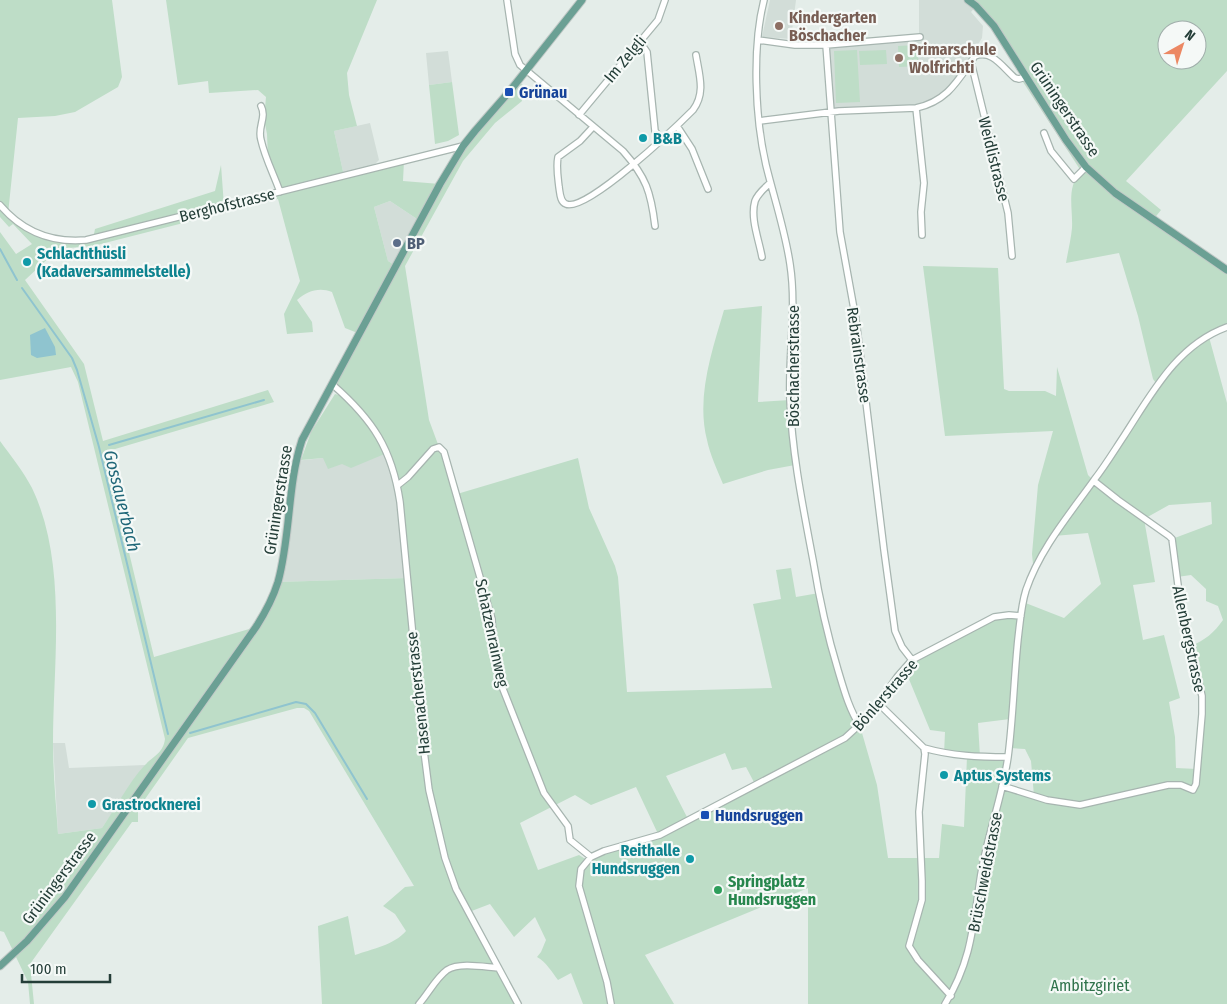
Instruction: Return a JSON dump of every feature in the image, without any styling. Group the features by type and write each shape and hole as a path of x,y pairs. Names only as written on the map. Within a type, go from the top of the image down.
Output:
{"main road":[{"name":"Grüningerstrasse","path":"0,966 28,941 65,897 256,627 270,604 278,582 284,554 295,460 302,440 436,192 463,146 582,0"},
{"name":"Grüningerstrasse","path":"968,0 994,26 1066,140 1086,167 1115,193 1227,270"}],"street":[{"path":"507,0 516,60 578,115 623,151 634,164 648,187 652,200 655,226"},
{"name":"Im Zelgli","path":"578,115 658,20 665,0"},
{"name":"Böschacherstrasse","path":"764,0 758,40 759,121 770,183 781,215 790,264 793,299 789,361 795,466 830,642 849,709 860,726"},
{"path":"758,40 795,45 826,45 920,37"},
{"path":"640,42 647,52 655,131 661,139"},
{"name":"Rebrainstrasse","path":"826,45 840,232 856,320 895,631 902,647 912,660"},
{"path":"759,121 831,112 916,108 944,96 976,56 987,54 993,57 1014,78 1019,79 1026,76"},
{"path":"593,127 580,141 558,157 557,163 562,202 570,205 591,196 634,164 677,126 698,103 701,85 696,55"},
{"name":"Weidlistrasse","path":"971,62 1008,213 1012,256"},
{"path":"261,106 264,119 260,128 261,140 280,192"},
{"path":"916,108 924,182 921,212 922,235"},
{"path":"677,126 692,149 708,189"},
{"path":"1044,134 1051,151 1074,178 1086,167"},
{"name":"Berghofstrasse","path":"0,204 8,214 32,231 58,240 94,239 463,146"},
{"path":"762,257 754,216 755,201 762,190 770,183"},
{"path":"1021,616 1026,591 1036,566 1070,511 1094,481 1158,386 1178,360 1201,339 1227,327"},
{"name":"Hasenacherstrasse","path":"333,385 364,415 376,432 387,452 398,485 429,790 445,858 456,889 518,1004"},
{"name":"Schatzenrainweg","path":"398,485 433,448 439,447 444,452 492,619 494,656 504,692 544,793 568,826 570,840 591,857"},
{"name":"Allenbergstrasse","path":"1002,786 1047,800 1080,804 1168,785 1181,786 1193,790 1196,784 1202,696 1181,608 1172,539 1094,481"},
{"name":"Bönlerstrasse","path":"591,857 604,851 660,836 845,738 860,726 879,704 896,677 912,660 994,617 1021,616"},
{"name":"Brüschweidstrasse","path":"945,1004 951,996 963,970 970,947 986,845 1008,757 1013,684 1021,616"},
{"path":"879,704 924,748 944,754 967,757 1008,757"},
{"path":"924,748 919,812 922,900 910,946 918,960 951,996"},
{"path":"591,857 581,869 579,886 607,982 611,1004"},
{"path":"419,1004 447,970 461,967 498,968"}],"shaded area":[{"name":"Kindergarten Böschacher","path":"770,0 796,0 791,39 762,37"},
{"name":"Primarschule Wolfrichti","path":"919,0 968,0 976,6 971,12 983,26 982,38 972,54 971,62 953,87 923,106 831,112 826,45 919,37"},
{"path":"448,51 452,82 429,85 426,53"},
{"path":"370,123 379,160 375,164 375,168 344,176 334,131"},
{"path":"390,201 420,221 396,266 388,261 374,207"},
{"path":"387,452 394,471 407,578 278,582 295,461 323,458 342,464"},
{"path":"53,743 65,743 69,768 145,765 102,828 58,834"}],"green space":[{"name":"Ambitzgiriet","path":"0,0 112,0 122,77 118,87 75,112 55,116 18,118 8,214 51,238 93,239 95,229 215,191 221,165 224,206 280,192 268,159 264,119 266,97 258,90 209,93 208,81 178,85 166,0 377,0 347,73 349,95 357,126 334,131 344,176 404,161 403,181 440,184 463,146 517,81 523,85 520,90 522,101 495,123 463,161 405,266 429,420 439,447 444,452 457,494 578,458 589,508 618,577 627,692 772,688 753,604 781,599 776,570 791,568 796,597 819,593 830,642 860,726 877,785 888,858 939,858 942,824 964,827 967,757 944,754 945,732 930,730 906,672 912,660 994,617 1021,616 1023,602 1064,618 1101,584 1088,533 1054,536 1036,566 1033,564 1032,554 1038,485 1053,431 945,436 923,266 998,268 1004,389 1009,391 1045,391 1056,396 1057,367 1088,475 1094,481 1158,386 1153,379 1138,316 1119,253 1066,263 1072,228 1071,198 1073,184 1081,171 1021,79 1026,77 994,26 968,0 1227,0 1227,71 1126,181 1161,210 1153,220 1227,270 1227,327 1209,337 1227,403 1227,1004 808,1004 808,888 645,955 674,1004 583,1004 571,973 558,980 546,964 537,957 546,940 535,917 514,937 490,904 469,912 518,1004 322,1004 318,926 348,916 355,955 382,946 395,940 406,931 395,914 383,906 405,887 414,886 309,711 304,708 297,708 188,738 138,809 138,822 132,822 30,964 34,1004 30,1004 28,982 4,932 0,931 0,441 32,488 43,517 50,548 56,614 53,743 58,834 102,828 138,772 160,751 165,739 78,382 71,367 0,380 0,232 16,254 32,244 13,224 9,227 0,217","holes":["278,199 300,281 284,314 287,334 313,332 312,322 297,300 309,292 318,290 332,292 345,328 360,334 333,385 346,397 335,394 311,432 301,460 323,458 328,469 342,464 351,468 387,453 400,502 407,578 278,582 256,627 154,657 105,452 274,402 268,390 103,441 84,364 25,280 56,249 93,246","390,201 420,221 396,266 388,261 374,207","1211,502 1212,524 1172,539 1177,577 1191,575 1206,589 1206,601 1218,606 1223,620 1209,636 1191,646 1202,696 1197,769 1176,768 1175,737 1169,702 1180,698 1164,635 1143,640 1133,585 1155,582 1144,519 1169,505","1010,719 1008,748 1025,749 1031,761 1034,796 1002,786 1008,757 980,757 978,723","725,753 732,770 746,767 756,786 689,821 666,776","636,787 659,836 591,857 587,860 579,855 538,870 520,823 575,795 591,805"]},
{"path":"917,45 919,66 899,67 898,46"},
{"path":"857,50 860,102 836,103 834,51"},
{"path":"886,50 887,64 860,65 859,51"},
{"path":"452,82 459,135 448,141 435,144 429,85"},
{"path":"762,306 758,402 790,400 795,465 768,470 723,484 710,451 704,424 704,391 710,358 724,310"}],"water":[{"path":"45,328 55,347 56,355 37,358 31,355 30,335"}],"waterway":[{"name":"Gossauerbach","path":"0,249 17,280"},
{"name":"Gossauerbach","path":"22,288 72,358 77,370 99,447 168,734"},
{"path":"109,445 264,400"},
{"name":"Gossauerbach","path":"190,733 296,702 306,704 315,713 367,799"}],"place":[{"name":"Kindergarten Böschacher","path":"779,26"},
{"name":"Primarschule Wolfrichti","path":"899,58"},
{"name":"Grünau","path":"509,92"},
{"name":"B&B","path":"643,138"},
{"name":"BP","path":"397,243"},
{"name":"Schlachthüsli (Kadaversammelstelle)","path":"27,262"},
{"name":"Aptus Systems","path":"944,775"},
{"name":"Grastrocknerei","path":"92,804"},
{"name":"Hundsruggen","path":"705,815"},
{"name":"Reithalle Hundsruggen","path":"690,859"},
{"name":"Springplatz Hundsruggen","path":"718,890"}]}
